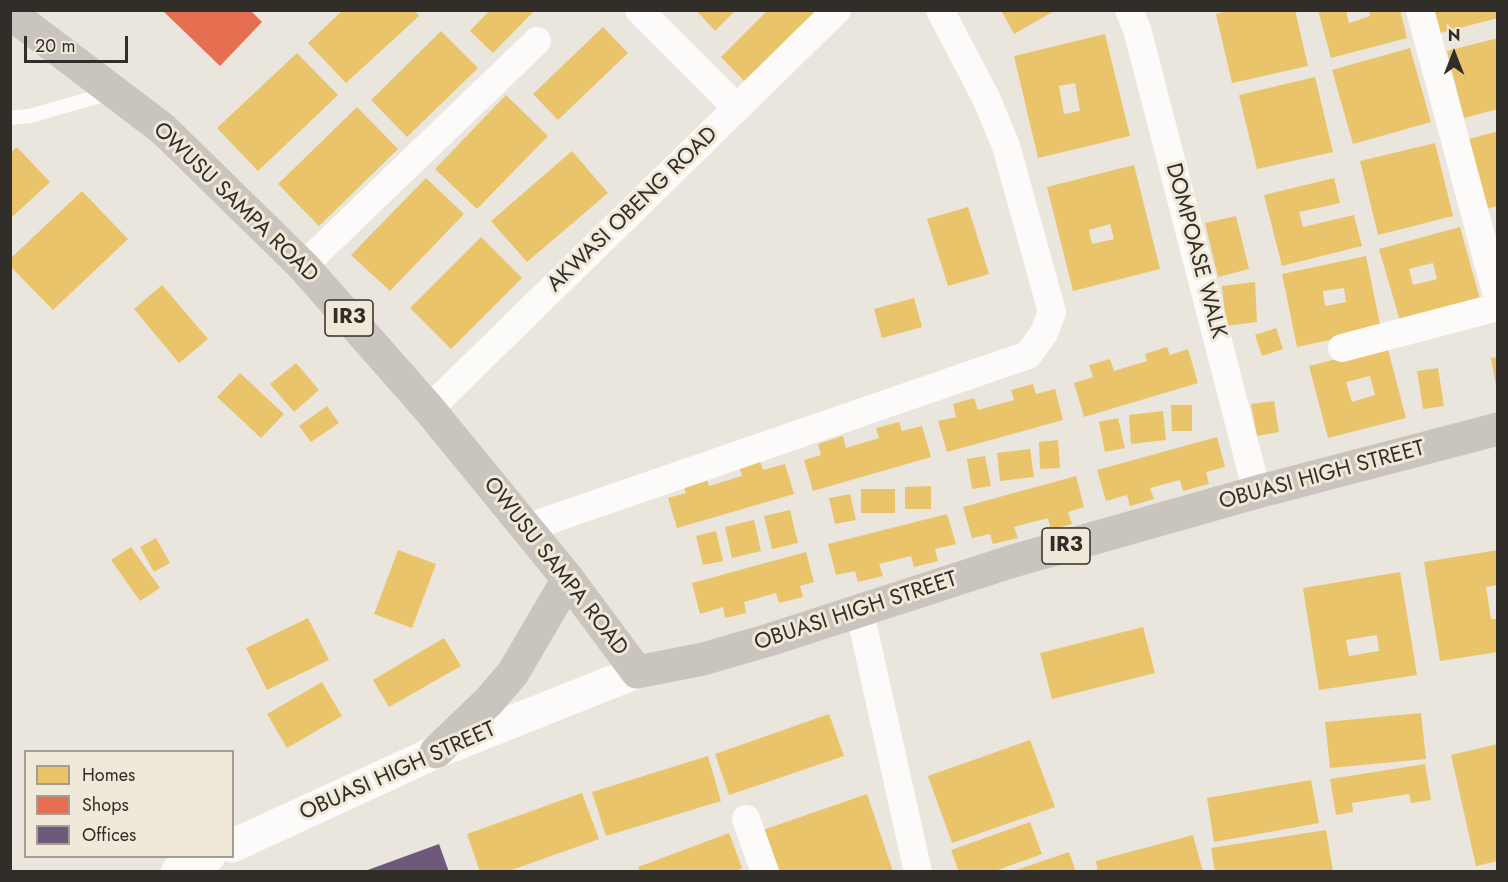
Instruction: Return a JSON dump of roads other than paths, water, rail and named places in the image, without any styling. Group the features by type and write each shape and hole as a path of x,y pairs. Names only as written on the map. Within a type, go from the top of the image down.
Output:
{"main road":[{"name":"OWUSU SAMPA ROAD","path":"10,13 164,129 303,266 429,409 568,579 637,672"},
{"name":"OBUASI HIGH STREET","path":"637,672 703,659 860,613 1013,561 1257,492 1497,429"},
{"path":"436,752 489,701 513,673 568,579"}],"street":[{"path":"639,10 737,108"},
{"name":"AKWASI OBENG ROAD","path":"429,409 837,10"},
{"path":"526,528 1028,355 1044,333 1052,312 1006,146 986,98 939,10"},
{"name":"DOMPOASE WALK","path":"1129,10 1137,29 1257,492"},
{"path":"1420,10 1497,299"},
{"path":"303,266 537,41"},
{"path":"1342,348 1497,307"},
{"path":"860,613 918,872"},
{"name":"OBUASI HIGH STREET","path":"234,845 436,752 637,672"},
{"path":"746,819 765,872"},
{"path":"177,872 205,858"}],"lane":[{"path":"10,118 30,116 113,92"}]}
